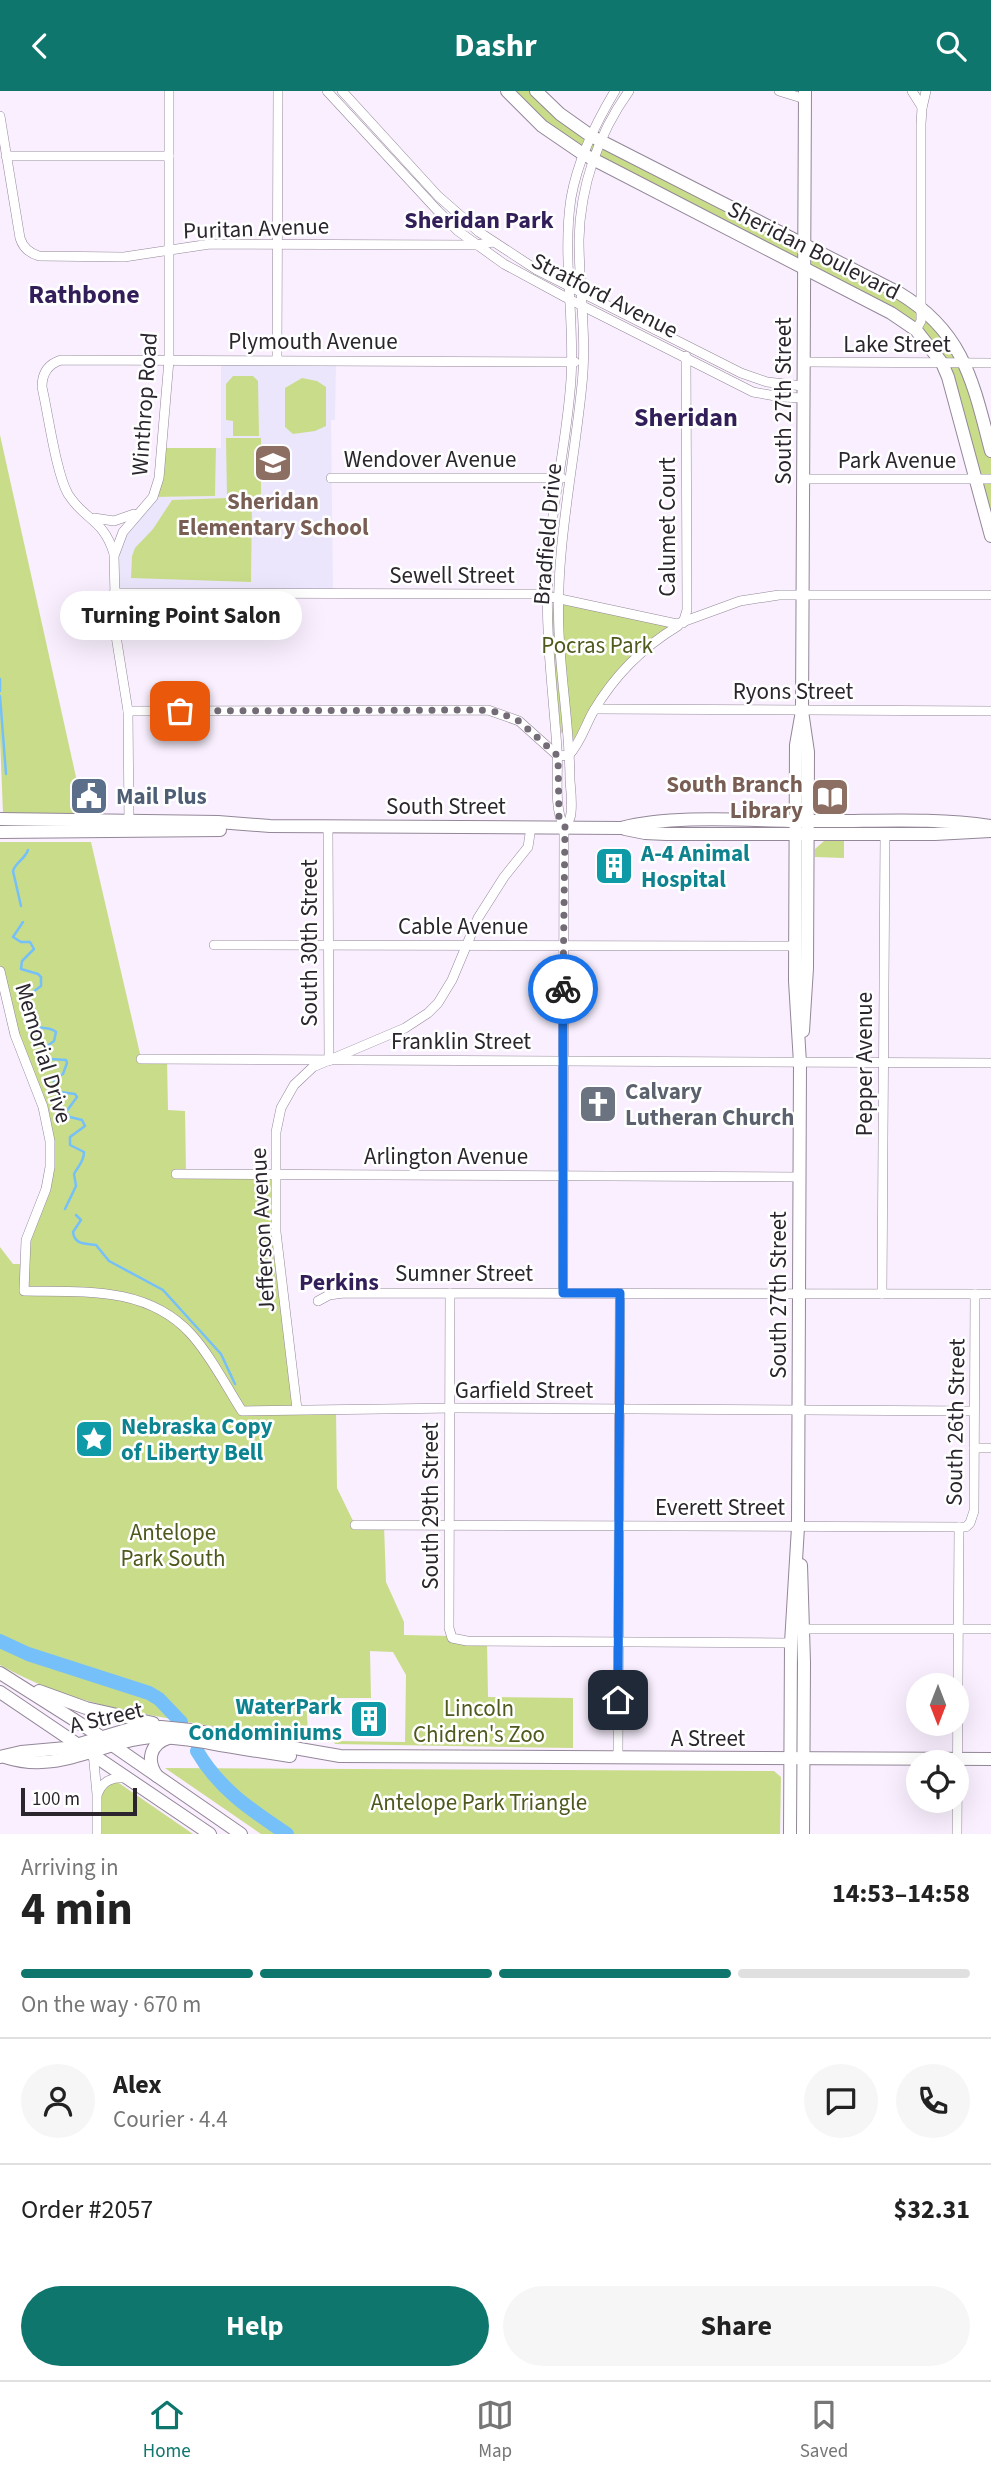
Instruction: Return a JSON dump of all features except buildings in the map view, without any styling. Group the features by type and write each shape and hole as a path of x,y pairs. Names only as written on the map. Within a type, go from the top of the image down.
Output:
{"main road":[{"name":"Sheridan Boulevard","path":"507,91 542,127 588,157 891,313 916,330 942,363 954,393 991,536"},
{"name":"Sheridan Boulevard","path":"536,91 560,114 596,138 895,291 921,307 942,328 966,363 991,451"},
{"name":"South 27th Street","path":"800,1063 805,1016 802,827 796,745 802,711 805,95"},
{"name":"South Street","path":"0,819 227,830 270,826 565,827 621,828 645,833 941,822 991,828"},
{"name":"South Street","path":"0,832 129,826"},
{"name":"South 27th Street","path":"802,827 795,946 800,1063 798,1527 804,1629 803,1834"},
{"name":"South Street","path":"802,827 884,835 965,834 991,828"},
{"name":"South 27th Street","path":"790,1834 791,1643 798,1527"},
{"path":"0,1673 46,1694 86,1708 173,1733"},
{"path":"0,1673 241,1834"},
{"path":"0,1692 210,1834"},
{"name":"A Street","path":"3,1757 21,1752 56,1750 173,1733 305,1758 329,1759 340,1756 906,1759"},
{"path":"160,1778 151,1766 151,1755 154,1747 173,1733"},
{"name":"A Street","path":"3,1757 20,1762 48,1762 93,1753 107,1742"},
{"name":"A Street","path":"969,1759 991,1759"}],"street":[{"name":"Winthrop Road","path":"129,826 128,711 117,644 114,556 118,540 153,497 159,478 169,360 169,91"},
{"path":"277,360 278,91"},
{"name":"Stratford Avenue","path":"327,91 458,231 527,278 753,392 781,397 803,392"},
{"name":"Stratford Avenue","path":"342,91 438,196 493,242 570,288 687,346 756,379 790,386 803,392"},
{"name":"Bradfield Drive","path":"588,157 579,237 583,294 583,362 560,554 558,597 561,671 569,755 570,818 565,827 559,818 558,756 548,649 547,595 551,534 572,362 569,215 574,185 615,91"},
{"name":"Bradfield Drive","path":"596,138 629,91"},
{"path":"779,91 805,95"},
{"path":"912,91 922,108"},
{"path":"916,330 921,321 922,108 926,91"},
{"path":"0,116 6,156 169,156"},
{"name":"Puritan Avenue","path":"6,156 20,238 30,253 40,256 124,257 210,244 477,245 493,242"},
{"name":"Calumet Court","path":"683,623 687,610 687,346"},
{"name":"Plymouth Avenue","path":"91,517 78,507 63,483 42,387 45,370 54,362 583,362"},
{"name":"Lake Street","path":"803,362 991,363"},
{"name":"Wendover Avenue","path":"331,478 571,478"},
{"name":"Park Avenue","path":"804,479 991,479"},
{"path":"91,517 114,521 142,510"},
{"path":"91,517 105,533 114,556"},
{"name":"Sewell Street","path":"114,593 547,595 671,624 683,623"},
{"path":"128,711 488,711 519,721 558,756 569,755 595,709 633,660 683,623 719,607 779,595 991,595"},
{"name":"Ryons Street","path":"595,709 991,711"},
{"name":"South 30th Street","path":"328,826 329,1061"},
{"name":"Jefferson Avenue","path":"297,1409 276,1232 276,1132 286,1097 313,1067 405,1028 428,1013 446,991 465,945 490,897 528,847 531,827"},
{"path":"563,1293 565,827"},
{"name":"Pepper Avenue","path":"882,1294 884,835"},
{"name":"Cable Avenue","path":"214,945 795,946"},
{"name":"Memorial Drive","path":"0,971 15,1035 43,1107 50,1141 50,1167 46,1189 26,1240 24,1291 103,1292 137,1299 161,1310 193,1336 242,1411"},
{"name":"Franklin Street","path":"141,1059 991,1063"},
{"name":"Arlington Avenue","path":"176,1174 800,1177"},
{"name":"Sumner Street","path":"318,1301 329,1294 344,1293 991,1294"},
{"name":"South 29th Street","path":"450,1293 451,1636 455,1640 467,1641 619,1642"},
{"path":"618,1758 620,1293"},
{"name":"South 26th Street","path":"958,1750 958,1527 966,1527 973,1518 975,1294"},
{"name":"Garfield Street","path":"242,1411 450,1408 974,1411"},
{"path":"974,1448 991,1448"},
{"name":"Everett Street","path":"355,1525 958,1527"},
{"path":"804,1629 991,1629"},
{"path":"619,1642 791,1643"},
{"path":"93,1753 97,1834"},
{"path":"97,1794 102,1784 110,1779 129,1779"},
{"name":"South 26th Street","path":"957,1813 957,1834"}],"shaded area":[{"name":"Sheridan Elementary School","path":"221,360 336,361 335,420 331,420 333,594 114,593 116,547 153,497 215,496 216,448 221,448"}],"green space":[{"path":"507,91 536,91 560,114 899,293 952,342 991,451 991,536 954,393 916,330 593,159"},
{"path":"233,376 253,376 258,381 259,436 233,436 233,421 226,420 226,384"},
{"path":"302,378 317,381 326,387 326,426 315,431 293,434 285,427 285,388"},
{"path":"0,435 84,813 3,813 0,738"},
{"path":"226,438 261,438 261,498 252,498 251,582 131,578 135,548 153,529 172,500 227,498"},
{"path":"162,448 216,448 215,496 153,497"},
{"name":"Pocras Park","path":"558,597 677,624 618,676 569,755"},
{"path":"553,603 564,732 561,733 551,642"},
{"path":"824,841 844,841 844,858 815,857 815,849"},
{"name":"Antelope Park South","path":"0,842 91,842 141,1058 167,1059 168,1110 185,1111 186,1174 276,1175 276,1232 297,1409 336,1409 337,1488 355,1525 384,1525 386,1582 404,1622 404,1635 451,1636 487,1642 488,1697 573,1698 573,1748 335,1744 288,1738 103,1705 52,1689 0,1665 0,1247 13,1264 24,1264 50,1150 0,971","holes":["370,1651 393,1652 406,1675 405,1742 336,1741 308,1732 307,1714 335,1714 336,1698 371,1698"]},
{"name":"Antelope Park Triangle","path":"165,1768 774,1771 781,1777 780,1834 261,1834"},
{"path":"113,1779 193,1834 97,1834 100,1787"}],"waterway":[{"path":"0,679 0,691"},
{"path":"0,696 6,774"},
{"path":"21,906 13,871 28,850"},
{"path":"23,922 13,937 21,942 30,942 34,949 22,961 21,969 41,977 41,986 26,997 27,1006 34,1008 35,1012 31,1015 31,1023 56,1032 54,1041 42,1050 43,1055 51,1059 66,1060 63,1074 54,1079 54,1086 60,1092 75,1094 77,1097 66,1112 70,1117 82,1120 85,1126 70,1137 70,1145 84,1152 74,1174 76,1186 65,1209"},
{"path":"76,1215 81,1220 73,1232 76,1240 96,1245 109,1261 163,1290 221,1354 235,1384"},
{"path":"0,1641 28,1654 149,1693 159,1699 181,1722"},
{"path":"197,1751 226,1788 287,1834"}],"way so far":[{"path":"180,711 480,710 498,712 528,727 558,756 559,818 565,827 563,989"}],"place":[{"name":"Sheridan Elementary School","path":"273,463"},
{"name":"Turning Point Salon","path":"180,711"},
{"name":"Mail Plus","path":"89,796"},
{"name":"South Branch Library","path":"830,797"},
{"name":"A-4 Animal Hospital","path":"614,866"},
{"name":"Calvary Lutheran Church","path":"598,1104"},
{"name":"Nebraska Copy of Liberty Bell","path":"94,1439"},
{"name":"WaterPark Condominiums","path":"369,1719"}],"district":[{"name":"Sheridan Park","path":"479,220"},
{"name":"Rathbone","path":"84,294"},
{"name":"Sheridan","path":"686,417"},
{"name":"Perkins","path":"339,1282"}],"route":[{"path":"563,989 563,1293 620,1293 618,1700"}],"park label":[{"name":"Lincoln Chidren's Zoo","path":"479,1721"}]}
